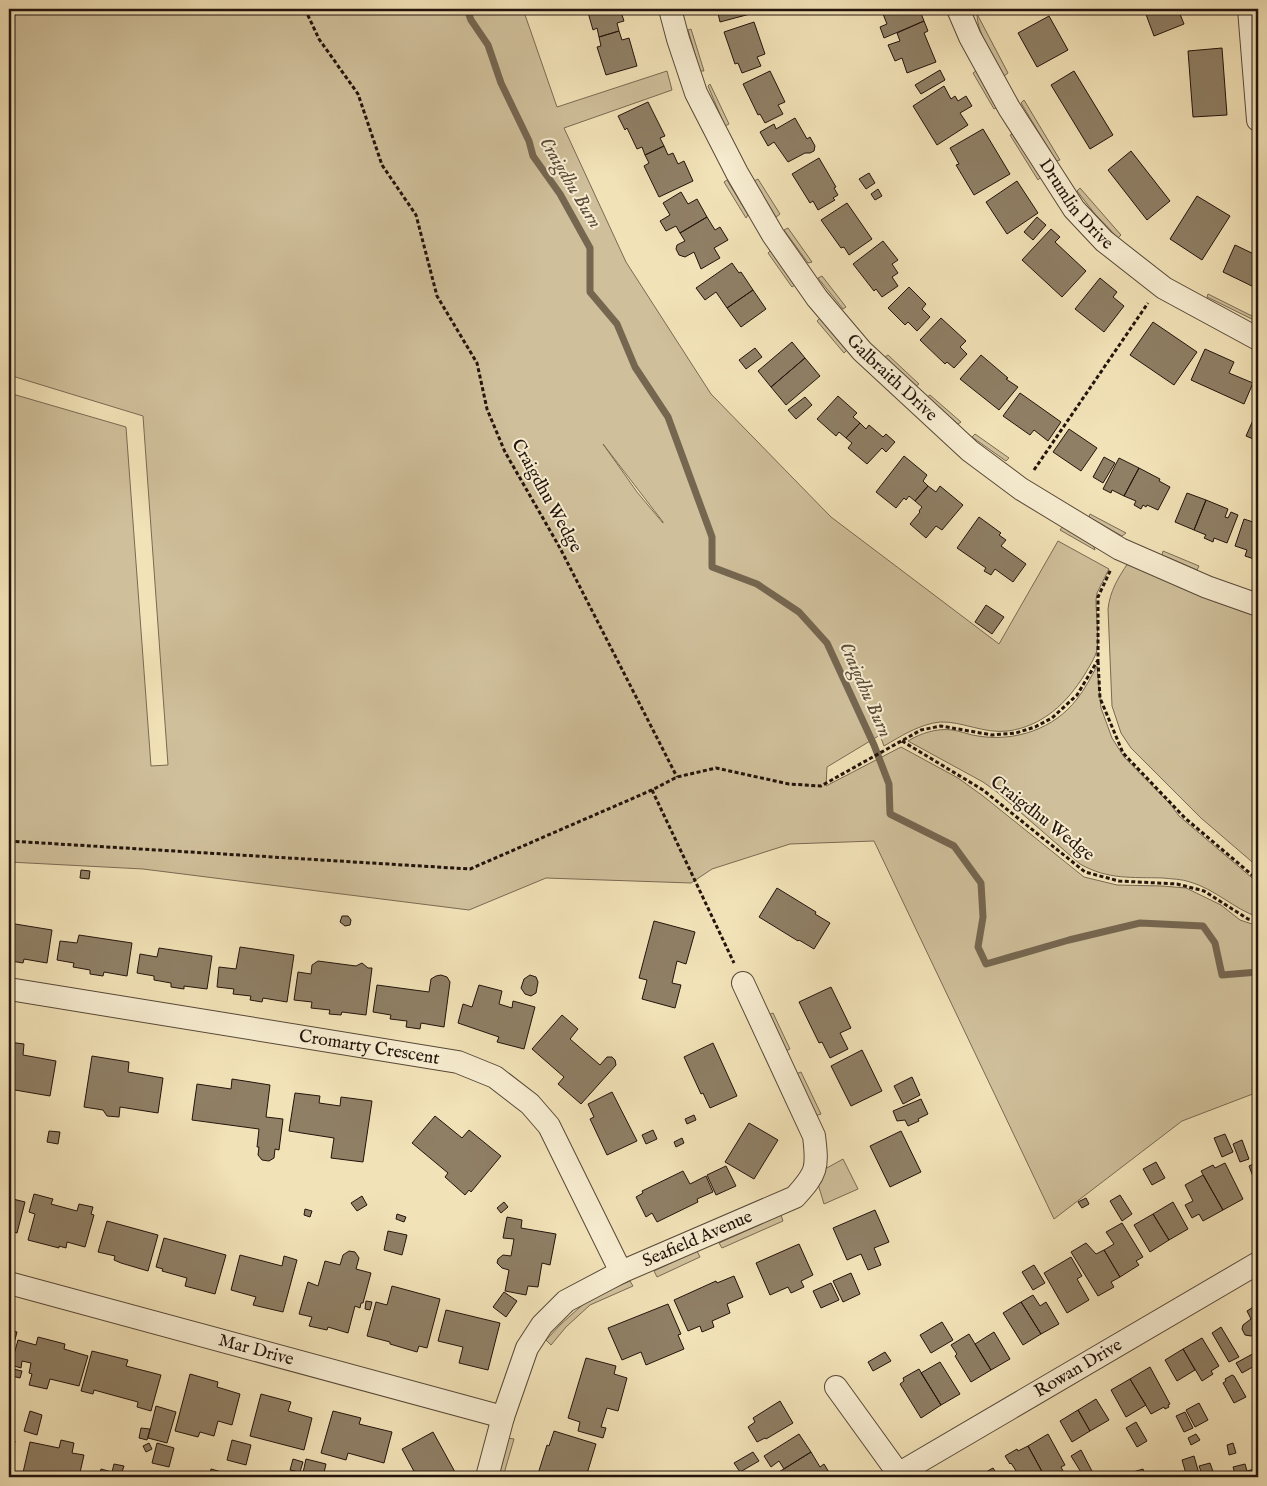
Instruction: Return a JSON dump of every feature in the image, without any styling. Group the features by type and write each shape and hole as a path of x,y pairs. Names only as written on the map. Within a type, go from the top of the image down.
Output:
{"street":[{"name":"Galbraith Drive","path":"670,9 696,92 737,173 773,236 824,306 862,351 970,451 1021,489 1120,549 1207,587 1258,605"},
{"name":"Drumlin Drive","path":"958,9 970,38 1009,108 1074,208 1104,242 1164,288 1258,339"},
{"path":"1250,9 1258,120"},
{"name":"Seafield Avenue","path":"487,1477 503,1417 527,1348 542,1325 566,1301 621,1272 795,1197 810,1181 817,1162 814,1136 739,974"},
{"name":"Cromarty Crescent","path":"9,989 458,1062 495,1078 530,1104 549,1126 621,1272"},
{"name":"Rowan Drive","path":"899,1475 1258,1263"},
{"name":"Mar Drive","path":"9,1283 503,1417"},
{"path":"836,1387 899,1475"}],"path":[{"name":"Craigdhu Wedge","path":"305,9 319,39 358,94 382,165 416,215 437,296 477,363 487,409 505,452 560,548 677,777"},
{"path":"1042,458 1151,298"},
{"path":"1120,549 1098,597 1100,698 1123,753 1185,818 1258,880"},
{"path":"9,841 470,869 652,790 677,777 716,768 789,784 821,786 922,730 941,726 992,735 1016,733 1035,727 1052,718 1077,695 1098,660"},
{"name":"Craigdhu Wedge","path":"902,741 983,790 1085,872 1120,881 1177,884 1204,891 1248,919 1258,921"},
{"path":"652,790 739,974"}],"shaded area":[{"path":"9,9 523,9 557,107 667,71 672,90 564,128 626,262 711,394 831,517 999,644 1058,541 1109,569 1097,593 1098,638 1096,653 1078,685 1053,711 1032,724 1008,731 990,731 957,723 940,722 918,728 884,746 880,735 827,767 826,786 901,747 958,778 1084,877 1117,885 1186,888 1221,905 1240,920 1258,926 1258,1092 1182,1121 1054,1219 874,841 790,844 712,869 691,883 546,878 469,910 143,869 9,862 9,393 126,427 151,766 168,765 143,416 9,375","holes":["603,444 663,522 637,492"]},
{"path":"977,14 1008,73 1004,76 983,38"},
{"path":"691,29 704,71 700,71 688,30"},
{"path":"976,71 998,107 994,109 973,73"},
{"path":"710,84 729,124 725,126 708,86"},
{"path":"1024,100 1060,160 1056,161 1021,103"},
{"path":"1013,134 1041,177 1038,180 1010,135"},
{"path":"758,179 780,214 776,217 754,181"},
{"path":"727,180 748,215 746,218 724,182"},
{"path":"1080,188 1121,235 1118,238 1095,214 1077,191"},
{"path":"788,228 812,262 808,263 784,230"},
{"path":"771,250 795,285 792,287 768,253"},
{"path":"822,276 846,307 843,309 818,278"},
{"path":"1208,294 1258,319 1258,322 1207,297"},
{"path":"820,318 847,350 844,353 817,321"},
{"path":"888,355 919,384 916,386 885,357"},
{"path":"930,395 961,422 958,424 927,397"},
{"path":"975,434 1009,458 1006,461 972,437"},
{"path":"1090,514 1126,533 1122,536 1089,517"},
{"path":"1063,526 1093,544 1095,550 1060,530"},
{"path":"1163,551 1199,566 1197,570 1162,555"},
{"path":"1128,563 1216,602 1258,617 1258,867 1201,818 1131,748 1121,733 1112,706 1108,609 1115,585"},
{"path":"1097,666 1101,708 1112,738 1124,757 1170,804 1179,816 1258,883 1258,917 1208,889 1187,881 1110,875 1100,873 1080,864 997,792 983,782 908,741 935,730 952,730 992,737 1020,735 1033,731 1057,718 1068,709 1083,691"},
{"path":"773,1013 790,1049 786,1051 768,1015"},
{"path":"801,1072 821,1114 815,1116 796,1074"},
{"path":"843,1159 858,1189 824,1204 818,1184 825,1169"},
{"path":"781,1215 783,1221 722,1248 719,1243"},
{"path":"697,1251 700,1257 657,1277 654,1271"},
{"path":"630,1281 633,1286 590,1305 566,1327 551,1345 546,1340 588,1300"},
{"path":"508,1438 514,1439 503,1477 497,1477"}],"building":[{"path":"587,9 620,9 624,21 617,23 619,31 599,37 597,28 593,30"},
{"path":"717,9 749,9 750,14 720,22"},
{"path":"881,9 913,9 915,13 920,11 924,21 884,38 880,27 887,24"},
{"path":"1144,9 1178,9 1184,24 1154,36"},
{"path":"1049,16 1068,50 1037,67 1018,33"},
{"path":"924,21 928,31 924,33 936,62 907,73 902,58 895,61 888,45 900,41 897,33"},
{"path":"754,22 765,54 757,57 761,66 742,73 738,63 735,64 724,32"},
{"path":"619,31 622,40 629,38 637,66 606,75 597,47 601,46 599,37"},
{"path":"1222,48 1227,115 1193,117 1188,51"},
{"path":"940,70 945,80 921,94 915,85"},
{"path":"770,71 785,102 778,105 783,114 765,123 760,114 758,115 743,84"},
{"path":"1074,71 1113,135 1090,149 1051,85"},
{"path":"944,86 951,99 955,96 958,101 966,96 972,106 960,113 968,125 937,145 913,106"},
{"path":"648,102 665,136 660,138 664,146 645,155 642,147 637,149 627,128 625,130 618,116"},
{"path":"795,118 807,139 810,137 815,146 814,151 805,153 788,162 774,142 768,146 760,132 774,124 776,129"},
{"path":"983,129 1010,174 974,195 956,165 959,164 950,148"},
{"path":"664,146 668,155 673,153 678,164 684,161 693,181 659,197 644,166 649,163 645,155"},
{"path":"1131,151 1170,201 1147,220 1108,170"},
{"path":"819,158 836,187 834,188 838,195 833,198 835,200 818,210 813,201 810,203 792,174"},
{"path":"869,173 875,183 866,189 859,179"},
{"path":"1017,181 1038,213 1007,234 986,202"},
{"path":"878,189 882,196 875,200 871,194"},
{"path":"681,192 688,204 697,199 707,217 680,233 676,226 666,231 660,221 670,215 663,203"},
{"path":"1197,196 1230,216 1202,260 1170,239"},
{"path":"847,203 872,239 849,255 844,247 841,248 821,220"},
{"path":"707,217 715,230 720,227 728,240 714,248 720,258 701,269 694,252 685,257 679,255 676,249 677,245 685,241 680,233"},
{"path":"1037,217 1046,225 1033,240 1024,232"},
{"path":"1051,229 1060,237 1055,242 1086,271 1062,297 1022,260"},
{"path":"883,241 898,260 892,264 898,273 892,277 898,286 882,297 876,289 874,291 853,264"},
{"path":"1235,245 1258,256 1258,289 1223,272"},
{"path":"732,263 739,273 741,272 753,290 727,308 716,292 705,300 696,288"},
{"path":"1100,278 1117,292 1113,297 1124,306 1104,332 1075,309"},
{"path":"909,287 926,304 922,309 930,317 917,331 908,322 905,325 888,308"},
{"path":"753,290 766,309 741,327 727,308"},
{"path":"941,318 966,341 960,347 967,354 954,368 947,362 945,364 920,340"},
{"path":"1153,322 1197,352 1174,385 1130,355"},
{"path":"792,342 805,358 771,387 758,371"},
{"path":"755,348 762,357 746,369 739,360"},
{"path":"1205,349 1234,362 1229,373 1253,383 1244,404 1191,380"},
{"path":"981,355 1008,378 1006,379 1018,387 999,410 960,379"},
{"path":"805,358 820,376 786,405 771,387"},
{"path":"1020,393 1061,422 1048,441 1034,430 1030,435 1003,416"},
{"path":"838,396 857,413 853,417 860,423 846,438 839,432 836,436 817,419"},
{"path":"805,397 812,405 796,419 788,410"},
{"path":"1258,409 1258,441 1246,436"},
{"path":"860,423 866,429 869,425 883,437 886,434 895,442 886,452 882,448 867,464 848,448 852,443 846,438"},
{"path":"1069,429 1097,448 1081,471 1053,452"},
{"path":"904,456 927,475 923,481 928,486 915,501 909,496 906,500 904,498 896,508 876,492"},
{"path":"1104,457 1115,463 1103,483 1093,477"},
{"path":"1119,458 1139,468 1124,496 1112,490 1111,493 1103,489"},
{"path":"1139,468 1160,479 1159,481 1170,487 1158,510 1147,505 1146,507 1143,505 1141,509 1134,505 1136,501 1124,496"},
{"path":"928,486 936,492 940,486 963,505 942,530 936,526 926,538 910,524 922,507 915,501"},
{"path":"1187,493 1206,500 1194,530 1175,522"},
{"path":"1206,500 1228,509 1225,517 1228,518 1231,512 1238,515 1227,543 1214,538 1213,542 1204,538 1206,535 1194,530"},
{"path":"979,517 1001,533 999,535 1006,540 1001,546 1026,564 1013,582 995,569 991,575 984,571 986,568 957,548"},
{"path":"1244,519 1258,522 1258,554 1256,553 1254,559 1245,556 1247,550 1235,546"},
{"path":"986,605 1004,617 992,634 975,622"},
{"path":"81,870 90,871 89,879 80,878"},
{"path":"777,888 830,923 814,949 759,917"},
{"path":"342,916 348,916 351,920 350,925 345,926 340,922"},
{"path":"654,921 695,932 686,964 677,961 672,983 681,985 675,1008 642,999 647,980 639,978"},
{"path":"9,923 52,930 47,963 24,959 23,963 11,961 11,957 9,957"},
{"path":"79,935 132,943 127,976 104,972 103,976 90,974 90,970 73,967 74,963 57,960 60,941 77,943"},
{"path":"240,947 294,955 287,1002 263,998 262,1002 250,1000 251,996 233,994 234,989 217,987 219,967 236,969"},
{"path":"159,948 212,956 207,989 184,986 184,989 171,987 171,983 154,980 154,976 137,973 140,954 157,957"},
{"path":"318,961 356,966 362,963 368,968 372,968 366,1015 342,1012 341,1015 329,1014 330,1010 311,1008 312,1002 294,1000 298,972 311,974 312,965"},
{"path":"441,975 447,977 450,982 444,1027 421,1023 420,1029 406,1027 407,1021 390,1019 391,1015 373,1012 377,985 429,992 431,979"},
{"path":"530,975 536,977 538,982 536,993 531,996 525,994 521,988 524,979"},
{"path":"479,985 502,991 499,1004 512,1008 513,1001 535,1007 524,1049 497,1042 499,1037 458,1023 463,1004 472,1007"},
{"path":"831,987 851,1028 840,1033 848,1049 830,1058 822,1042 819,1043 799,1002"},
{"path":"562,1015 578,1029 570,1039 600,1065 607,1057 612,1057 615,1060 616,1065 581,1104 558,1084 564,1077 532,1049"},
{"path":"9,1042 24,1044 23,1055 56,1061 50,1096 9,1089"},
{"path":"713,1043 737,1096 710,1108 703,1093 701,1094 684,1057"},
{"path":"862,1050 882,1091 851,1106 831,1066"},
{"path":"92,1056 129,1062 128,1072 163,1078 158,1113 120,1107 119,1117 107,1116 103,1110 84,1107"},
{"path":"912,1077 920,1095 903,1104 894,1086"},
{"path":"232,1079 270,1085 266,1117 283,1119 279,1150 275,1149 274,1158 269,1161 262,1160 258,1155 259,1129 192,1120 197,1084 231,1089"},
{"path":"612,1092 637,1141 607,1155 590,1119 594,1117 588,1104"},
{"path":"295,1093 320,1096 319,1103 340,1106 341,1097 372,1101 363,1162 331,1158 334,1138 289,1131"},
{"path":"921,1099 928,1114 908,1126 905,1120 897,1121 893,1111"},
{"path":"694,1115 696,1120 687,1124 685,1119"},
{"path":"435,1116 462,1138 469,1130 501,1156 471,1192 469,1190 465,1195 445,1177 448,1173 412,1143"},
{"path":"749,1123 778,1140 754,1179 725,1162"},
{"path":"653,1130 657,1139 646,1144 642,1135"},
{"path":"49,1131 60,1132 58,1144 47,1142"},
{"path":"901,1131 921,1172 890,1187 870,1146"},
{"path":"1225,1134 1233,1152 1222,1157 1214,1138"},
{"path":"682,1138 684,1143 676,1147 674,1142"},
{"path":"1242,1140 1249,1159 1240,1162 1233,1144"},
{"path":"1156,1162 1165,1178 1152,1185 1143,1169"},
{"path":"1258,1162 1258,1190 1249,1166"},
{"path":"1225,1163 1243,1199 1223,1210 1201,1171 1213,1165 1215,1168"},
{"path":"726,1166 736,1186 716,1195 707,1175"},
{"path":"683,1171 690,1184 706,1176 713,1192 697,1199 698,1202 657,1222 652,1213 646,1217 636,1197 643,1193 642,1191"},
{"path":"1203,1175 1223,1210 1203,1221 1199,1214 1192,1218 1185,1205 1193,1201 1185,1185"},
{"path":"34,1194 53,1199 51,1204 77,1211 79,1204 93,1207 91,1214 94,1215 85,1247 67,1242 66,1248 59,1246 59,1248 28,1240 35,1214 29,1212"},
{"path":"1120,1195 1132,1214 1122,1221 1110,1201"},
{"path":"362,1196 367,1205 357,1211 351,1203"},
{"path":"9,1198 25,1202 17,1233 9,1231"},
{"path":"1086,1198 1089,1204 1082,1208 1078,1202"},
{"path":"504,1202 508,1207 501,1213 497,1208"},
{"path":"1173,1202 1188,1229 1169,1240 1153,1214"},
{"path":"305,1209 312,1211 310,1217 304,1215"},
{"path":"875,1210 889,1242 874,1248 881,1265 868,1270 861,1254 847,1260 833,1228"},
{"path":"397,1214 406,1217 404,1222 396,1219"},
{"path":"1153,1214 1169,1240 1150,1252 1134,1225"},
{"path":"507,1217 522,1220 521,1228 556,1234 550,1265 542,1263 538,1287 528,1286 526,1295 505,1291 509,1270 502,1268 497,1263 498,1259 503,1255 511,1256 514,1239 503,1238"},
{"path":"107,1221 158,1235 148,1271 114,1260 115,1256 98,1252"},
{"path":"1122,1223 1143,1257 1136,1261 1139,1265 1120,1277 1104,1250 1114,1244 1106,1232"},
{"path":"388,1231 407,1235 402,1255 384,1250"},
{"path":"164,1238 226,1255 215,1294 185,1286 187,1278 162,1271 163,1269 156,1267"},
{"path":"1086,1243 1096,1254 1104,1250 1120,1277 1111,1282 1114,1287 1098,1296 1071,1252"},
{"path":"799,1244 813,1275 801,1281 804,1287 791,1293 788,1287 770,1295 756,1263"},
{"path":"349,1251 355,1252 359,1258 356,1269 371,1273 363,1303 361,1303 360,1308 355,1306 348,1333 328,1327 327,1330 309,1326 312,1317 299,1314 308,1282 318,1286 325,1261 340,1265 343,1255"},
{"path":"240,1255 282,1266 284,1256 297,1260 283,1312 253,1305 256,1297 231,1290"},
{"path":"1071,1257 1082,1276 1077,1279 1089,1300 1067,1313 1044,1273"},
{"path":"1034,1265 1045,1283 1033,1290 1022,1272"},
{"path":"851,1273 860,1294 843,1302 833,1281"},
{"path":"734,1276 743,1297 727,1304 730,1313 712,1321 714,1327 702,1332 700,1326 688,1331 674,1300 716,1281 717,1283"},
{"path":"831,1283 839,1300 821,1308 813,1291"},
{"path":"392,1286 440,1299 427,1348 419,1346 417,1352 367,1336 376,1302 387,1305"},
{"path":"504,1292 517,1301 506,1317 493,1307"},
{"path":"1033,1295 1040,1306 1046,1302 1059,1324 1041,1334 1021,1302"},
{"path":"366,1301 372,1302 370,1310 365,1309"},
{"path":"1021,1302 1041,1334 1023,1345 1003,1313"},
{"path":"668,1304 681,1334 678,1335 684,1349 646,1365 641,1352 622,1360 608,1328"},
{"path":"1258,1304 1258,1332 1251,1336 1245,1335 1242,1329 1243,1325 1251,1319 1247,1311"},
{"path":"446,1310 500,1323 488,1370 459,1363 463,1347 438,1341"},
{"path":"942,1322 953,1340 931,1353 920,1335"},
{"path":"1221,1327 1239,1357 1229,1362 1212,1333"},
{"path":"9,1330 17,1332 9,1362"},
{"path":"994,1332 1010,1359 991,1370 975,1344"},
{"path":"969,1334 991,1370 971,1382 955,1356 957,1354 951,1345"},
{"path":"38,1337 65,1344 64,1349 88,1356 79,1386 50,1379 47,1389 29,1385 32,1374 29,1373 31,1363 22,1361 21,1368 11,1365 18,1340 36,1345"},
{"path":"1202,1338 1219,1366 1211,1371 1213,1374 1202,1381 1183,1349"},
{"path":"1183,1349 1195,1370 1177,1381 1165,1360"},
{"path":"92,1351 128,1360 126,1366 161,1375 151,1411 137,1407 138,1402 94,1390 93,1394 81,1391"},
{"path":"1258,1351 1258,1364 1242,1373 1236,1363"},
{"path":"885,1352 891,1361 873,1371 868,1362"},
{"path":"586,1358 616,1366 614,1374 627,1378 618,1411 607,1408 601,1427 606,1428 603,1438 578,1431 580,1422 568,1418"},
{"path":"940,1362 960,1394 941,1405 921,1373"},
{"path":"1150,1367 1170,1404 1168,1405 1169,1407 1165,1409 1164,1407 1151,1414 1130,1379"},
{"path":"13,1369 22,1371 20,1378 12,1376"},
{"path":"919,1369 941,1405 921,1418 900,1384 904,1381 903,1378"},
{"path":"190,1374 218,1382 217,1387 240,1394 232,1425 218,1421 214,1436 200,1432 198,1437 175,1431"},
{"path":"1232,1375 1246,1397 1234,1403 1223,1383 1226,1381 1225,1379"},
{"path":"1130,1379 1146,1405 1126,1417 1111,1390"},
{"path":"261,1394 291,1402 288,1411 312,1418 304,1450 250,1436"},
{"path":"1096,1399 1109,1420 1090,1431 1078,1410"},
{"path":"780,1401 793,1423 766,1439 757,1442 748,1427 755,1422 753,1418"},
{"path":"1199,1403 1208,1420 1195,1427 1186,1410"},
{"path":"156,1406 176,1412 167,1443 148,1438"},
{"path":"1078,1410 1090,1431 1072,1442 1060,1421"},
{"path":"30,1411 42,1415 37,1435 24,1431"},
{"path":"333,1411 361,1418 359,1424 392,1432 384,1463 348,1453 346,1460 321,1453"},
{"path":"1185,1412 1193,1428 1184,1432 1176,1416"},
{"path":"1136,1422 1147,1441 1137,1447 1126,1428"},
{"path":"141,1428 150,1429 147,1440 139,1438"},
{"path":"554,1431 596,1444 586,1477 537,1477 547,1445 549,1446"},
{"path":"433,1432 455,1472 446,1477 412,1477 416,1475 402,1449"},
{"path":"9,1433 13,1434 11,1440 15,1441 9,1468"},
{"path":"799,1434 811,1452 784,1469 779,1461 771,1467 764,1456"},
{"path":"1048,1434 1065,1465 1061,1467 1063,1471 1052,1477 1045,1477 1028,1446"},
{"path":"1196,1434 1200,1440 1191,1445 1188,1438"},
{"path":"61,1440 74,1443 72,1453 84,1455 79,1477 22,1477 30,1442 59,1448"},
{"path":"232,1440 251,1445 246,1465 227,1460"},
{"path":"149,1443 152,1449 146,1452 143,1446"},
{"path":"157,1443 174,1448 169,1467 152,1463"},
{"path":"1233,1443 1236,1453 1229,1455 1227,1445"},
{"path":"1028,1446 1045,1477 1020,1477 1005,1456 1017,1449 1018,1451"},
{"path":"1081,1450 1093,1473 1086,1477 1084,1477 1071,1456"},
{"path":"753,1452 759,1461 740,1472 734,1463"},
{"path":"811,1452 820,1467 824,1464 830,1474 825,1477 775,1477 774,1475"},
{"path":"1194,1456 1200,1477 1187,1477 1182,1460"},
{"path":"293,1459 303,1462 300,1472 290,1470"},
{"path":"306,1459 326,1464 323,1477 302,1477"},
{"path":"1210,1463 1215,1477 1203,1477 1199,1466"},
{"path":"114,1464 124,1466 121,1475 131,1477 89,1477 90,1474 99,1476 101,1469 112,1472"},
{"path":"1245,1464 1247,1471 1258,1468 1258,1477 1236,1477 1233,1467"},
{"path":"993,1468 999,1477 977,1477"},
{"path":"211,1469 222,1472 220,1477 209,1477"},
{"path":"1143,1469 1146,1477 1134,1477 1133,1472"},
{"path":"266,1473 282,1477 265,1477"}],"waterway":[{"name":"Craigdhu Burn","path":"467,9 471,20 488,45 501,83 529,141 533,156 560,194 590,248 590,292 617,324 635,367 668,417 712,537 712,567 757,584 799,612 827,643 874,745 889,784 890,814 954,846 981,883 983,917 978,947 986,964 1069,940 1140,923 1203,926 1215,943 1222,975 1258,972"}]}
